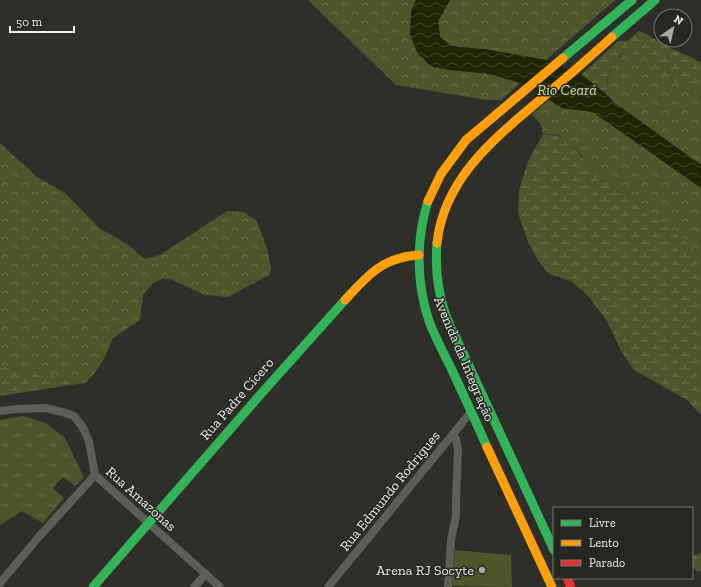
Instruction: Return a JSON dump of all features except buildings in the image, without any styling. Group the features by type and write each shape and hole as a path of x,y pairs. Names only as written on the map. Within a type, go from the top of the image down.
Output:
{"main road":[{"name":"Avenida da Integração","path":"552,587 430,321 424,302 419,271 419,244 425,211 431,193 440,174 466,140 632,0"},
{"name":"Avenida da Integração","path":"553,548 449,324 439,294 436,242 440,222 452,191 471,164 504,131 655,0"},
{"name":"Rua Padre Cícero","path":"93,587 260,395 366,277 375,268 393,259 402,256 419,255"},
{"path":"455,376 470,369"},
{"path":"460,388 475,380"}],"street":[{"name":"Rua Amazonas","path":"0,411 46,408 74,416 82,426 89,442 95,475 220,587"},
{"name":"Rua Edmundo Rodrigues","path":"328,587 472,412"},
{"path":"448,587 451,540 456,516 458,450 456,439 453,434"},
{"path":"0,583 95,475"},
{"path":"194,587 206,574"}],"green space":[{"path":"308,0 416,0 411,12 451,70 490,74 520,83 501,100 486,100 396,85"},
{"path":"450,0 615,0 546,60 490,50 451,46 440,37 438,21"},
{"path":"639,31 653,38 653,48 670,48 701,63 701,97 663,74 644,59 627,51 620,55 611,68 607,79 606,94 581,75 618,41 627,41"},
{"path":"627,51 642,57 664,74 701,97 701,165 615,103 606,94 607,81 611,70 617,59"},
{"path":"549,100 562,108 593,112 701,188 701,258 683,238 644,211 627,194 612,189 600,180 576,149 559,135 543,134 541,125 532,114"},
{"path":"543,134 559,136 568,141 600,180 612,189 627,194 644,211 683,238 701,258 701,415 687,400 634,370 621,351 607,321 588,296 571,281 549,274 539,262 528,242 518,213 519,190 528,161"},
{"path":"0,143 37,177 65,193 99,228 127,244 145,259 160,255 227,211 243,212 257,221 268,251 271,268 269,275 228,297 205,295 170,279 162,279 153,283 143,295 140,320 113,338 104,359 91,378 85,383 77,384 41,371 11,369 0,365"},
{"path":"0,365 11,369 41,371 77,384 0,396"},
{"path":"23,416 46,423 65,438 84,478 75,486 63,477 53,488 64,498 43,523 22,511 0,525 0,420"},
{"name":"Arena RJ Socyte","path":"455,550 511,555 512,587 452,586"},
{"path":"701,553 701,571 697,571 693,566 693,557"}],"water":[{"name":"Rio Ceará","path":"416,0 450,0 438,21 440,37 451,46 490,50 546,60 576,74 581,74 615,103 701,165 701,188 593,112 562,108 520,83 491,74 432,67 418,54 410,35 411,12"}],"traffic: fast":[{"path":"563,58 632,0"},
{"path":"612,37 655,0"},
{"path":"428,201 421,230 419,261 425,306 434,333 487,447"},
{"path":"437,243 436,261 438,280 446,316 553,548"},
{"path":"93,587 345,300"}],"traffic: slow":[{"path":"437,243 442,220 450,199 461,179 474,161 506,129 612,37"},
{"path":"428,201 441,174 466,140 563,58"},
{"path":"345,300 369,275 377,269 395,259 419,255"},
{"path":"487,447 552,587"}],"traffic: jam":[{"path":"567,579 571,587"}],"place":[{"name":"Arena RJ Socyte","path":"482,570"}]}
